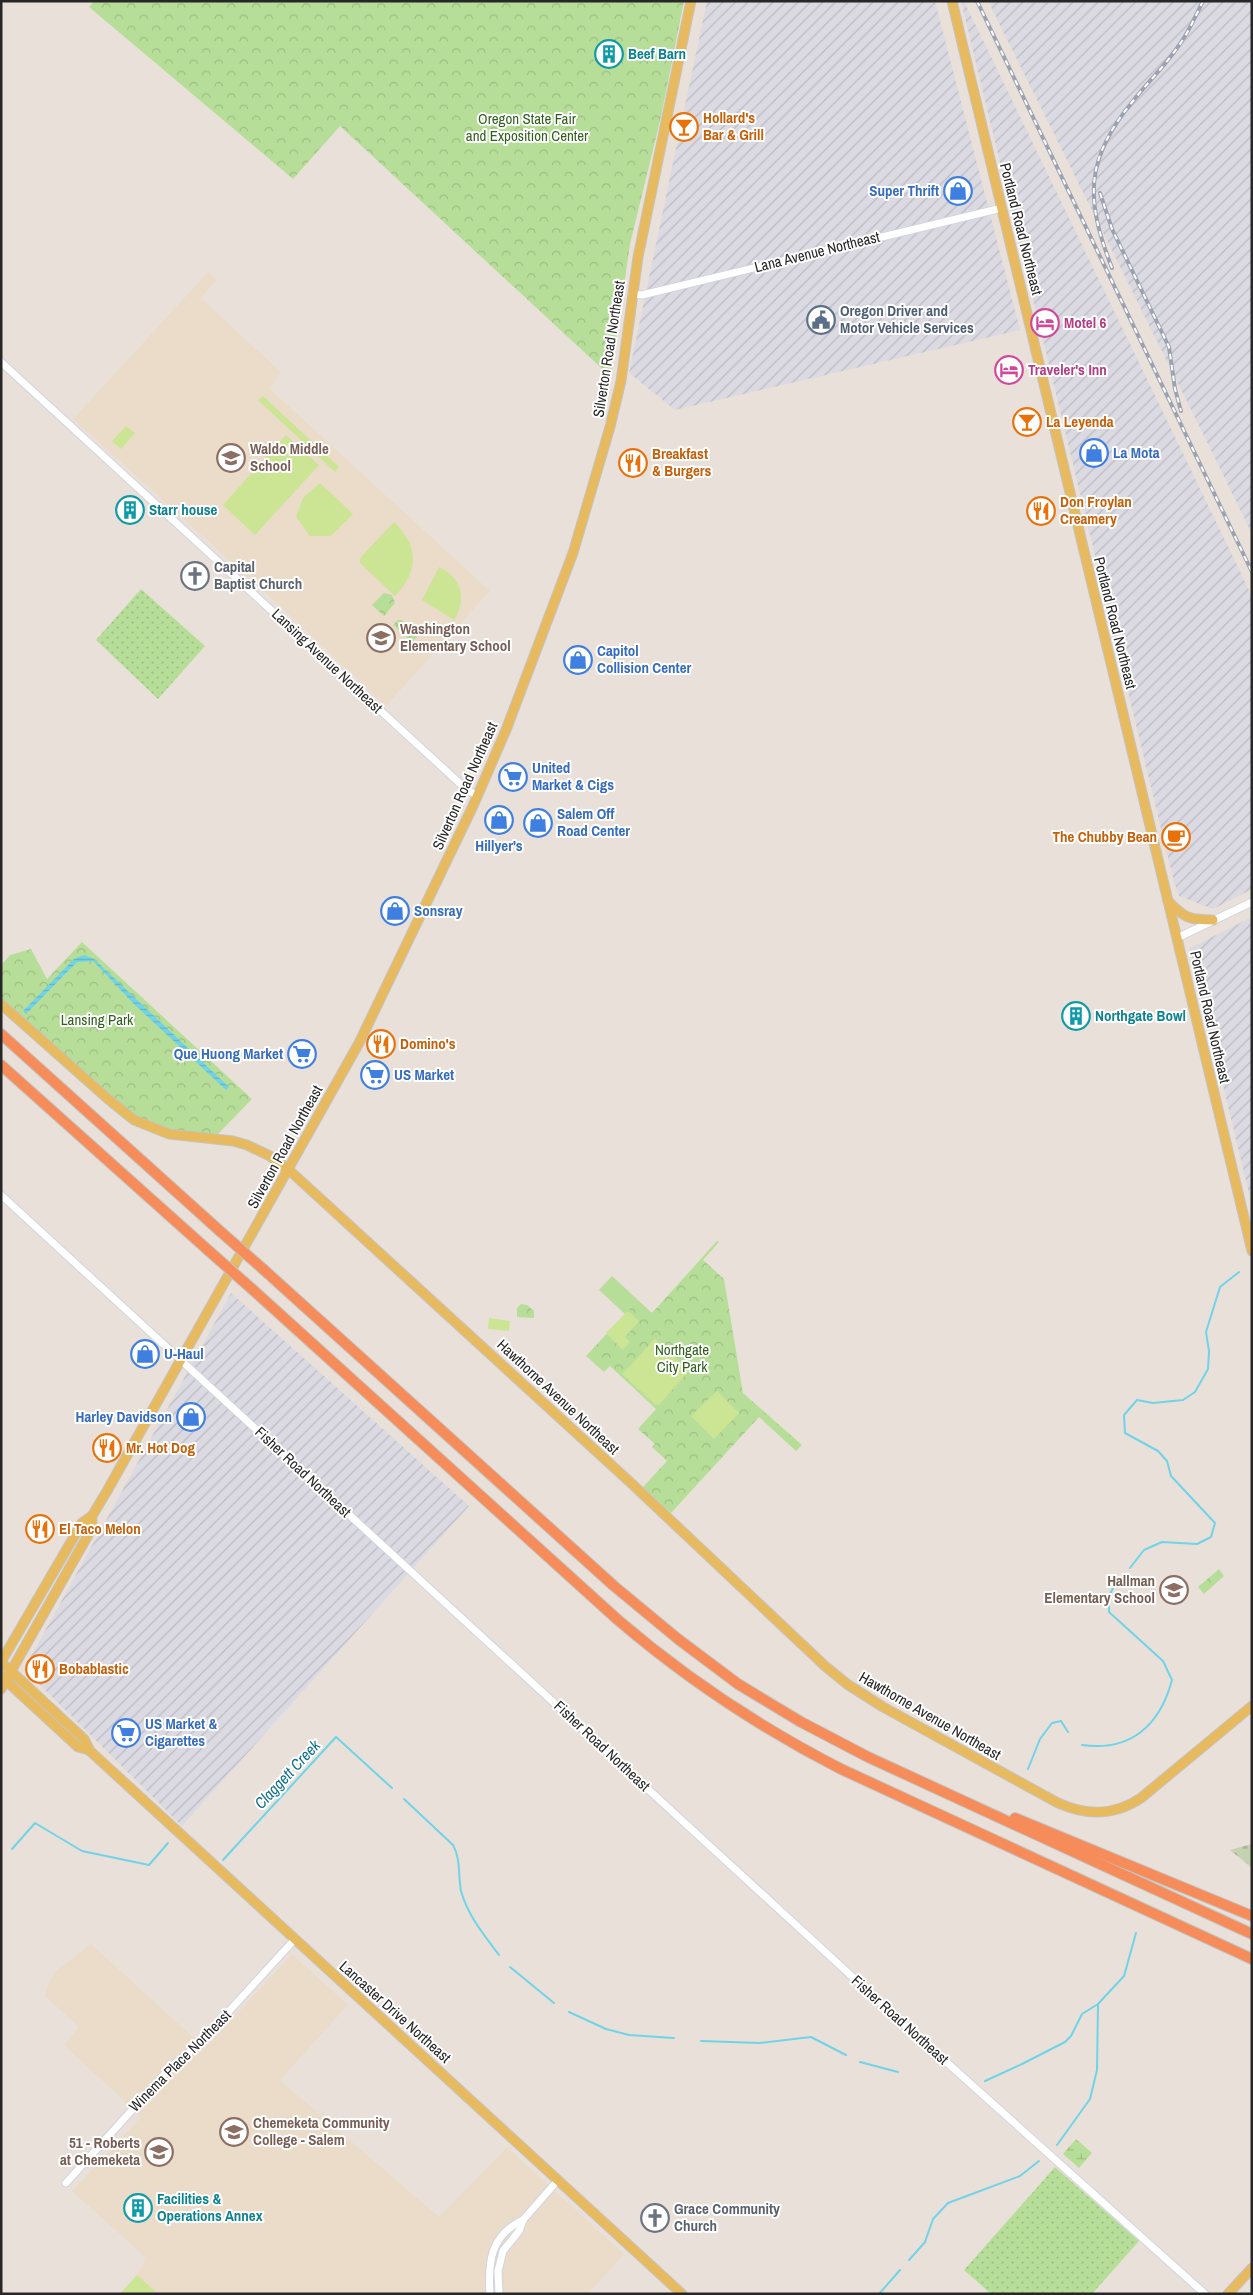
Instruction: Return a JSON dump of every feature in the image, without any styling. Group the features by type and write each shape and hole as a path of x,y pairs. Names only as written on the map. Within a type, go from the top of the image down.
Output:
{"highway":[{"path":"1,1034 614,1586 711,1665 760,1698 868,1757 1252,1933"},
{"path":"1,1065 590,1595 645,1643 712,1694 785,1739 841,1769 1252,1959"},
{"path":"868,1757 926,1778 1011,1816 1252,1916"},
{"path":"1190,1931 1252,1967"}],"main road":[{"name":"Silverton Road Northeast","path":"1,1662 82,1523 92,1516 360,1043 478,795 530,668 573,553 618,396 632,294 691,1"},
{"name":"Portland Road Northeast","path":"952,1 1252,1251"},
{"path":"1168,901 1180,913 1190,919 1214,920"},
{"name":"Hawthorne Avenue Northeast","path":"1,1004 134,1120 169,1134 247,1145 270,1156 289,1170 631,1483 825,1666 847,1684 883,1707 1058,1803 1080,1811 1101,1812 1122,1809 1141,1798 1252,1706"},
{"name":"Silverton Road Northeast","path":"1,1689 4,1678 11,1672 92,1528 92,1516"},
{"name":"Lancaster Drive Northeast","path":"1,1662 84,1740 89,1750 682,2294"},
{"name":"Lancaster Drive Northeast","path":"4,1678 78,1747 89,1750"},
{"path":"1228,2294 1252,2268"}],"street":[{"name":"Lana Avenue Northeast","path":"632,294 642,295 1002,208"},
{"name":"Lansing Avenue Northeast","path":"1,362 468,791 478,795"},
{"path":"1177,938 1252,902"},
{"name":"Fisher Road Northeast","path":"1,1195 890,2012 1205,2294"},
{"name":"Winema Place Northeast","path":"66,2183 170,2068 199,2044 296,1939"},
{"path":"499,2294 498,2271 500,2257 519,2230 523,2220 558,2180"},
{"path":"490,2294 489,2265 492,2251 513,2225 523,2220"}],"shaded area":[{"path":"707,1 935,1 1020,330 675,410 629,373"},
{"path":"961,1 964,1 1252,596 1252,889 1213,909 1179,896 1174,882"},
{"path":"988,1 1252,1 1252,534 1210,448"},
{"name":"Waldo Middle School","path":"208,272 217,280 201,298 281,372 270,389 490,591 386,706 271,598 73,419"},
{"path":"1252,917 1252,1206 1190,948"},
{"path":"231,1293 469,1506 182,1826 24,1669"},
{"name":"Chemeketa Community College - Salem","path":"91,1944 205,2048 292,1954 348,2005 280,2080 439,2217 507,2147 624,2254 588,2294 120,2294 137,2275 146,2258 72,2191 141,2117 64,2045 79,2027 45,1996 48,1984 57,1970"}],"green space":[{"name":"Oregon State Fair and Exposition Center","path":"94,1 684,1 661,117 630,244 611,377 340,126 293,179 89,7"},
{"path":"263,396 339,467 335,472 258,400"},
{"path":"126,426 135,433 121,449 112,441"},
{"path":"286,435 319,465 255,535 223,505"},
{"path":"320,483 353,514 331,536 310,536 296,517 303,498"},
{"path":"394,522 408,540 412,549 413,559 408,577 403,587 395,596 360,563 360,558"},
{"path":"439,567 453,577 460,590 460,604 454,620 422,600"},
{"path":"141,589 205,646 158,699 96,640"},
{"path":"384,593 392,595 395,603 384,616 372,605"},
{"path":"398,620 402,620 416,634 417,637 412,642 393,625"},
{"name":"Lansing Park","path":"82,942 252,1099 217,1135 179,1132 143,1121 102,1090 1,997 1,965 10,955 31,949 47,979"},
{"name":"Northgate City Park","path":"717,1241 719,1242 703,1260 724,1279 743,1393 802,1445 796,1451 759,1417 671,1513 643,1487 667,1461 652,1447 655,1444 638,1429 656,1409 610,1366 604,1372 586,1356 638,1300 652,1313"},
{"path":"612,1276 638,1300 625,1314 599,1290"},
{"path":"521,1304 527,1305 534,1311 534,1318 517,1317 517,1308"},
{"path":"628,1311 639,1321 625,1337 630,1342 623,1350 606,1333"},
{"path":"489,1318 510,1321 509,1331 488,1329"},
{"path":"655,1339 689,1371 659,1405 655,1405 622,1374"},
{"path":"717,1391 739,1413 714,1439 691,1416"},
{"path":"1219,1569 1224,1576 1204,1594 1198,1587"},
{"path":"1252,1844 1252,1868 1230,1850"},
{"path":"1076,2139 1092,2153 1079,2168 1063,2154"},
{"path":"1055,2167 1139,2241 1092,2294 991,2294 964,2270"},
{"path":"137,2275 158,2294 120,2294"}],"water":[{"path":"84,955 94,959 229,1087 226,1090 134,1004 93,961 77,962 26,1014 23,1011 74,959"}],"waterway":[{"name":"Claggett Creek","path":"1130,1568 1144,1550 1162,1542 1197,1544 1211,1537 1215,1523 1171,1476 1167,1461 1158,1451 1125,1433 1124,1415 1137,1400 1153,1403 1183,1400 1195,1392 1208,1369 1209,1351 1206,1332 1220,1287 1239,1272"},
{"name":"Claggett Creek","path":"1082,1745 1099,1746 1115,1744 1141,1732 1160,1710 1172,1680 1163,1661 1109,1612 1109,1596 1115,1584"},
{"name":"Claggett Creek","path":"1028,1769 1040,1739 1052,1723 1061,1721 1068,1732"},
{"name":"Claggett Creek","path":"223,1860 336,1737 392,1788"},
{"name":"Claggett Creek","path":"404,1799 453,1845 456,1850 461,1891 464,1900 477,1925 499,1955"},
{"name":"Claggett Creek","path":"12,1849 35,1823 82,1851 149,1865 168,1843"},
{"name":"Claggett Creek","path":"985,2081 1065,2042 1071,2036 1082,2014 1098,2004 1124,1976 1136,1933"},
{"name":"Claggett Creek","path":"510,1967 554,2003"},
{"name":"Claggett Creek","path":"1057,2145 1090,2099 1097,2070 1098,2004"},
{"name":"Claggett Creek","path":"569,2012 606,2029 629,2035 674,2038"},
{"name":"Claggett Creek","path":"701,2041 759,2043 811,2037 846,2055"},
{"name":"Claggett Creek","path":"860,2062 898,2072"},
{"name":"Claggett Creek","path":"909,2260 925,2242 933,2219 948,2203 1020,2176 1039,2161"},
{"name":"Claggett Creek","path":"879,2294 900,2270"}],"railway":[{"path":"977,1 1252,572"},
{"path":"1112,268 1097,221 1094,200 1094,180 1098,161 1117,122 1181,43 1203,1"},
{"path":"1100,193 1112,229 1169,347 1175,389 1181,411"}],"place":[{"name":"Beef Barn","path":"609,54"},
{"name":"Hollard's Bar & Grill","path":"684,127"},
{"name":"Super Thrift","path":"958,191"},
{"name":"Oregon Driver and Motor Vehicle Services","path":"821,320"},
{"name":"Motel 6","path":"1045,323"},
{"name":"Traveler's Inn","path":"1009,370"},
{"name":"La Leyenda","path":"1027,422"},
{"name":"La Mota","path":"1094,453"},
{"name":"Waldo Middle School","path":"231,458"},
{"name":"Breakfast & Burgers","path":"633,463"},
{"name":"Starr house","path":"130,510"},
{"name":"Don Froylan Creamery","path":"1041,511"},
{"name":"Capital Baptist Church","path":"195,576"},
{"name":"Washington Elementary School","path":"381,638"},
{"name":"Capitol Collision Center","path":"578,660"},
{"name":"United Market & Cigs","path":"513,777"},
{"name":"Hillyer's","path":"499,820"},
{"name":"Salem Off Road Center","path":"538,823"},
{"name":"The Chubby Bean","path":"1176,837"},
{"name":"Sonsray","path":"395,911"},
{"name":"Northgate Bowl","path":"1076,1016"},
{"name":"Domino's","path":"381,1044"},
{"name":"Que Huong Market","path":"302,1054"},
{"name":"US Market","path":"375,1075"},
{"name":"U-Haul","path":"145,1354"},
{"name":"Harley Davidson","path":"191,1417"},
{"name":"Mr. Hot Dog","path":"107,1448"},
{"name":"El Taco Melon","path":"40,1529"},
{"name":"Hallman Elementary School","path":"1174,1590"},
{"name":"Bobablastic","path":"40,1669"},
{"name":"US Market & Cigarettes","path":"126,1733"},
{"name":"Chemeketa Community College - Salem","path":"234,2132"},
{"name":"51 - Roberts at Chemeketa","path":"159,2152"},
{"name":"Facilities & Operations Annex","path":"138,2208"},
{"name":"Grace Community Church","path":"655,2218"}]}
